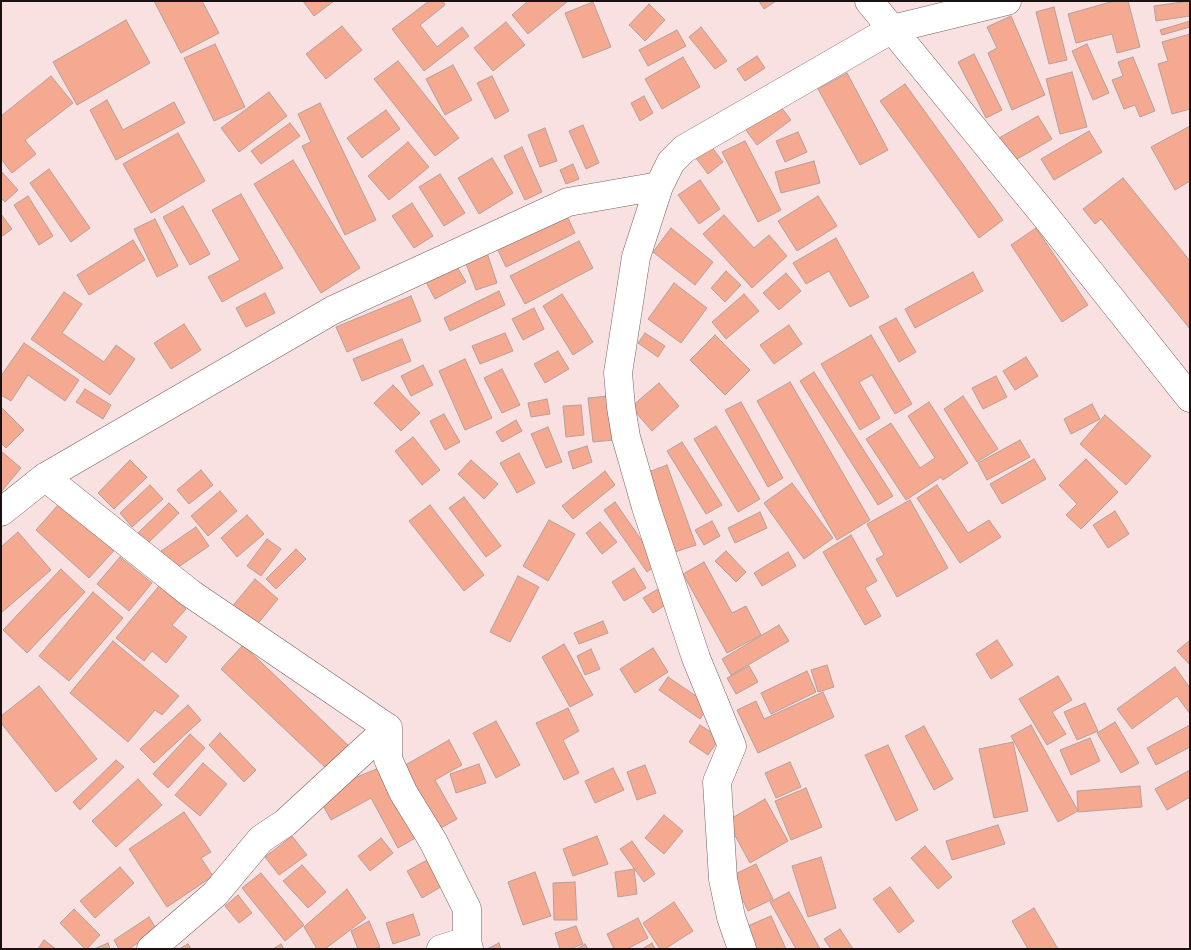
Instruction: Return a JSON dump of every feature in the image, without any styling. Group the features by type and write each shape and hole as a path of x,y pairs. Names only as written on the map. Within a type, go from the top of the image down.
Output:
{"street":[{"path":"869,1 1042,212 1190,398"},
{"path":"738,946 723,879 717,782 732,746 696,658 646,507 626,437 621,408 618,373 636,257 659,186 670,162 684,149 892,29 1006,1"},
{"path":"1,512 45,477 333,310 568,202 659,186"},
{"path":"45,477 190,593 388,728"},
{"path":"388,728 388,759 403,792 433,841 467,909 468,945 441,949"},
{"path":"151,949 215,894 260,839 285,823 388,728"}],"building":[{"path":"154,1 202,1 219,33 181,53"},
{"path":"303,1 334,1 314,16"},
{"path":"429,1 443,1 445,5 420,25 437,47 462,27 469,36 424,71 392,29"},
{"path":"528,1 568,1 528,34 512,15"},
{"path":"759,1 776,1 764,9"},
{"path":"1114,1 1128,1 1140,47 1117,53 1112,34 1076,43 1068,14"},
{"path":"1190,1 1190,16 1156,21 1154,6"},
{"path":"593,2 611,47 583,58 565,13"},
{"path":"649,4 665,20 645,41 629,25"},
{"path":"1054,7 1067,60 1049,64 1036,12"},
{"path":"1011,16 1045,95 1012,110 988,53 997,48 987,27"},
{"path":"126,20 150,63 77,105 53,62"},
{"path":"1190,21 1190,27 1162,35 1160,30"},
{"path":"506,22 525,45 493,71 474,48"},
{"path":"342,26 362,50 326,79 306,54"},
{"path":"701,27 727,61 715,69 689,37"},
{"path":"677,30 686,46 648,66 639,50"},
{"path":"1190,34 1190,109 1172,114 1158,64 1168,61 1162,42"},
{"path":"215,44 245,107 214,121 184,58"},
{"path":"1087,44 1109,93 1093,100 1072,51"},
{"path":"974,54 1002,110 986,118 958,62"},
{"path":"757,56 765,68 745,81 737,69"},
{"path":"683,57 700,87 662,109 645,79"},
{"path":"1133,57 1155,111 1140,117 1135,105 1124,109 1112,80 1123,76 1118,62"},
{"path":"398,61 459,138 435,156 374,79"},
{"path":"453,65 472,100 445,115 426,79"},
{"path":"1072,72 1087,127 1060,134 1046,79"},
{"path":"847,73 888,150 860,165 818,89"},
{"path":"51,76 73,103 25,140 36,154 12,173 1,159 1,116"},
{"path":"492,76 509,111 495,119 477,83"},
{"path":"905,84 1003,220 979,238 880,101"},
{"path":"269,92 287,116 239,152 221,128"},
{"path":"644,96 653,113 640,121 631,103"},
{"path":"774,98 791,120 757,145 740,122"},
{"path":"107,100 123,130 174,102 185,123 116,160 90,110"},
{"path":"320,103 376,220 345,235 302,146 311,142 298,114"},
{"path":"386,110 400,129 362,158 347,138"},
{"path":"1038,116 1052,139 1012,162 999,138"},
{"path":"290,123 300,136 261,164 251,151"},
{"path":"583,125 599,163 586,169 569,131"},
{"path":"1190,126 1190,181 1175,190 1151,147"},
{"path":"545,128 557,161 540,167 528,135"},
{"path":"1089,131 1102,152 1054,180 1041,159"},
{"path":"798,132 807,152 785,162 776,141"},
{"path":"178,133 205,181 151,213 123,164"},
{"path":"745,141 781,210 758,222 722,152"},
{"path":"408,142 429,167 389,200 368,176"},
{"path":"711,146 723,162 708,174 696,158"},
{"path":"522,147 542,192 525,200 504,156"},
{"path":"492,158 513,193 479,214 458,178"},
{"path":"293,160 360,268 321,293 254,184"},
{"path":"814,161 820,183 781,193 775,172"},
{"path":"573,164 579,179 566,184 560,170"},
{"path":"49,169 90,228 71,242 30,183"},
{"path":"1,171 18,190 5,202 1,198"},
{"path":"440,174 465,213 444,226 419,187"},
{"path":"1123,178 1190,261 1190,329 1101,219 1095,224 1083,209"},
{"path":"700,180 720,209 699,224 678,195"},
{"path":"241,194 283,268 222,302 208,277 240,260 212,210"},
{"path":"28,196 53,236 39,245 14,205"},
{"path":"818,196 837,226 797,251 778,221"},
{"path":"412,203 433,236 414,248 392,216"},
{"path":"183,206 210,254 190,265 163,217"},
{"path":"565,212 575,233 506,267 496,246"},
{"path":"1,214 12,229 1,237"},
{"path":"724,215 754,248 769,235 787,256 752,288 703,234"},
{"path":"155,219 178,266 157,277 134,229"},
{"path":"671,228 713,262 695,285 653,252"},
{"path":"1036,228 1088,305 1062,322 1011,245"},
{"path":"836,238 869,297 850,307 829,271 806,284 793,263"},
{"path":"133,240 145,260 89,295 77,275"},
{"path":"579,241 593,268 525,304 510,276"},
{"path":"487,253 497,283 476,290 465,261"},
{"path":"456,265 466,282 435,299 426,282"},
{"path":"726,271 741,285 725,302 711,288"},
{"path":"973,272 983,291 915,328 905,309"},
{"path":"786,273 801,291 779,310 763,293"},
{"path":"674,283 707,308 681,343 648,319"},
{"path":"499,291 505,305 450,331 444,318"},
{"path":"64,292 82,304 62,333 104,362 116,345 135,359 110,395 31,339"},
{"path":"265,293 275,313 246,327 236,308"},
{"path":"562,294 593,342 573,355 543,306"},
{"path":"744,294 759,311 726,339 712,322"},
{"path":"411,296 421,321 347,352 336,327"},
{"path":"534,308 544,329 523,340 512,319"},
{"path":"896,318 916,352 899,362 879,327"},
{"path":"184,324 201,350 171,369 154,343"},
{"path":"789,325 802,344 774,364 760,345"},
{"path":"505,333 513,351 480,364 472,346"},
{"path":"645,333 665,346 658,357 638,343"},
{"path":"715,335 750,370 725,395 690,360"},
{"path":"871,335 912,404 895,414 872,375 859,382 880,418 860,430 821,364"},
{"path":"402,339 411,361 362,381 353,359"},
{"path":"24,343 79,380 65,401 28,375 11,401 1,395 1,376"},
{"path":"558,351 569,369 545,383 534,364"},
{"path":"1026,357 1038,376 1015,390 1003,371"},
{"path":"465,359 492,418 465,430 439,371"},
{"path":"423,365 433,385 411,396 401,376"},
{"path":"502,369 520,405 502,413 484,378"},
{"path":"814,372 893,496 878,505 800,381"},
{"path":"996,376 1007,397 983,409 972,388"},
{"path":"790,382 870,520 837,540 757,401"},
{"path":"659,383 679,406 652,431 631,407"},
{"path":"393,385 420,413 401,431 374,403"},
{"path":"85,389 111,405 103,419 76,402"},
{"path":"608,396 614,440 593,442 588,398"},
{"path":"963,396 998,449 977,462 944,409"},
{"path":"547,399 550,414 531,417 528,403"},
{"path":"741,402 783,478 768,487 725,410"},
{"path":"929,402 968,463 943,480 941,477 906,500 866,439 891,423 920,468 935,458 908,416"},
{"path":"1092,404 1100,419 1071,434 1064,419"},
{"path":"581,405 584,435 566,437 563,406"},
{"path":"1,407 24,430 6,448 1,443"},
{"path":"444,414 460,442 445,450 430,421"},
{"path":"1105,415 1151,456 1126,485 1080,444"},
{"path":"516,420 522,431 502,442 496,432"},
{"path":"716,426 760,499 738,512 694,439"},
{"path":"548,427 562,462 546,468 531,434"},
{"path":"413,437 440,470 422,485 395,451"},
{"path":"1020,440 1030,457 987,480 978,463"},
{"path":"682,442 722,505 706,514 667,451"},
{"path":"587,446 592,462 573,469 568,452"},
{"path":"1,451 21,468 1,492"},
{"path":"519,453 535,483 517,493 500,463"},
{"path":"1034,459 1046,479 1002,504 990,484"},
{"path":"1086,459 1118,492 1081,529 1066,515 1077,504 1059,485"},
{"path":"130,460 147,477 114,509 98,493"},
{"path":"471,460 498,484 484,499 458,474"},
{"path":"667,465 696,545 675,552 646,473"},
{"path":"201,470 213,485 189,504 177,490"},
{"path":"605,471 615,485 573,519 562,506"},
{"path":"792,483 833,538 804,559 764,503"},
{"path":"150,485 163,499 132,527 120,513"},
{"path":"937,485 968,533 989,520 1001,537 960,563 917,498"},
{"path":"220,491 237,511 208,536 191,516"},
{"path":"65,497 119,545 89,578 36,530"},
{"path":"464,497 501,546 486,557 449,508"},
{"path":"910,500 948,568 897,597 876,559 884,555 867,524"},
{"path":"615,502 658,564 647,572 604,510"},
{"path":"169,503 179,513 147,544 137,534"},
{"path":"430,505 484,575 464,591 409,521"},
{"path":"1115,511 1129,534 1108,548 1093,525"},
{"path":"760,512 767,528 735,543 728,528"},
{"path":"247,515 264,534 237,557 221,538"},
{"path":"549,520 575,534 548,581 523,566"},
{"path":"712,521 720,536 704,545 695,530"},
{"path":"600,522 617,542 602,554 586,533"},
{"path":"196,527 209,546 174,570 161,551"},
{"path":"18,532 51,570 1,613 1,547"},
{"path":"851,535 877,581 865,588 881,616 865,625 823,552"},
{"path":"267,539 281,549 261,576 247,566"},
{"path":"296,549 306,559 276,589 266,579"},
{"path":"726,551 746,572 736,582 715,561"},
{"path":"788,552 796,566 762,586 754,573"},
{"path":"120,557 152,583 129,611 97,584"},
{"path":"704,562 732,613 746,606 761,635 727,653 683,574"},
{"path":"634,568 646,588 624,601 612,582"},
{"path":"61,569 85,592 27,653 3,630"},
{"path":"518,576 539,587 510,642 490,632"},
{"path":"255,579 278,599 255,627 231,608"},
{"path":"159,586 186,609 172,625 187,637 166,663 152,651 144,661 116,638"},
{"path":"658,589 667,604 653,613 643,598"},
{"path":"93,592 123,618 69,681 39,656"},
{"path":"603,621 608,633 579,644 574,633"},
{"path":"779,625 789,641 731,675 722,659"},
{"path":"997,640 1013,665 991,679 976,654"},
{"path":"1190,640 1190,665 1177,651"},
{"path":"113,641 179,696 162,715 155,710 128,742 70,693"},
{"path":"564,644 593,695 570,707 542,657"},
{"path":"243,645 350,747 328,770 221,669"},
{"path":"653,648 668,672 635,693 620,669"},
{"path":"591,649 600,669 585,675 577,656"},
{"path":"827,665 834,687 818,692 811,670"},
{"path":"749,666 758,682 736,694 727,678"},
{"path":"1175,667 1190,688 1190,714 1177,696 1132,729 1117,709"},
{"path":"807,671 816,692 771,714 761,693"},
{"path":"1058,676 1072,700 1052,712 1066,734 1047,745 1019,699"},
{"path":"668,677 709,705 700,719 659,690"},
{"path":"39,686 97,759 56,792 1,723 1,716"},
{"path":"823,692 834,717 758,753 737,710 756,701 764,719"},
{"path":"1085,703 1098,731 1077,740 1064,712"},
{"path":"188,705 201,720 154,763 140,749"},
{"path":"568,708 579,731 563,740 579,773 564,780 536,723"},
{"path":"496,721 520,765 496,778 473,733"},
{"path":"1115,722 1139,763 1121,773 1097,733"},
{"path":"700,725 720,738 708,755 689,742"},
{"path":"1031,725 1078,811 1058,822 1011,736"},
{"path":"1190,725 1190,747 1156,765 1147,748"},
{"path":"924,726 953,779 934,790 905,736"},
{"path":"220,733 256,770 244,782 209,745"},
{"path":"190,734 205,748 168,788 153,774"},
{"path":"1090,738 1100,761 1071,775 1060,750"},
{"path":"449,740 462,765 435,780 457,819 437,830 402,767"},
{"path":"1013,742 1028,811 994,818 979,749"},
{"path":"888,745 918,810 896,821 865,755"},
{"path":"116,760 124,767 80,810 73,802"},
{"path":"790,762 801,787 776,798 765,773"},
{"path":"203,763 227,784 200,816 175,795"},
{"path":"479,764 486,783 456,793 450,774"},
{"path":"645,765 656,793 637,800 627,772"},
{"path":"379,768 417,837 398,848 371,798 331,820 320,800 352,779"},
{"path":"613,768 624,790 595,803 585,781"},
{"path":"1190,770 1190,797 1167,810 1155,789"},
{"path":"138,779 162,805 116,847 92,821"},
{"path":"1140,786 1142,807 1078,812 1077,791"},
{"path":"806,788 822,827 791,840 775,801"},
{"path":"765,799 788,841 750,863 727,821"},
{"path":"184,812 211,852 201,858 213,876 167,907 129,849"},
{"path":"664,815 683,831 664,854 645,838"},
{"path":"998,825 1005,844 952,860 946,841"},
{"path":"292,836 307,855 279,875 265,857"},
{"path":"597,836 608,864 573,876 563,849"},
{"path":"381,838 393,853 370,871 358,856"},
{"path":"632,841 655,874 644,882 620,849"},
{"path":"925,846 952,877 938,889 911,858"},
{"path":"821,857 836,908 808,917 792,866"},
{"path":"429,859 444,885 422,898 407,871"},
{"path":"756,864 773,899 748,911 731,876"},
{"path":"302,865 326,892 308,908 283,881"},
{"path":"120,867 134,883 95,918 80,901"},
{"path":"634,869 637,894 618,897 615,872"},
{"path":"535,872 551,916 523,925 508,882"},
{"path":"261,873 304,925 285,941 242,888"},
{"path":"575,882 577,920 554,920 553,883"},
{"path":"890,887 914,921 899,933 873,899"},
{"path":"347,889 366,918 325,949 317,949 304,927"},
{"path":"789,892 820,949 796,949 770,902"},
{"path":"238,895 252,913 239,923 225,906"},
{"path":"674,902 693,931 665,949 660,949 643,923"},
{"path":"1034,908 1058,949 1028,949 1012,921"},
{"path":"74,909 100,935 87,949 60,923"},
{"path":"413,914 420,935 393,944 386,923"},
{"path":"771,916 786,949 753,949 743,928"},
{"path":"149,917 157,930 129,949 119,949 114,940"},
{"path":"638,918 648,938 627,949 614,949 607,934"},
{"path":"369,921 380,947 375,949 358,949 351,931"},
{"path":"576,926 583,944 570,949 560,949 555,933"},
{"path":"840,929 853,949 831,949 824,939"},
{"path":"44,940 56,949 38,949"},
{"path":"108,943 110,949 94,949"},
{"path":"499,943 501,949 487,949"},
{"path":"652,943 655,949 642,949"},
{"path":"188,944 191,949 179,949"},
{"path":"281,944 284,949 273,949"},
{"path":"585,944 588,949 577,949"}]}
